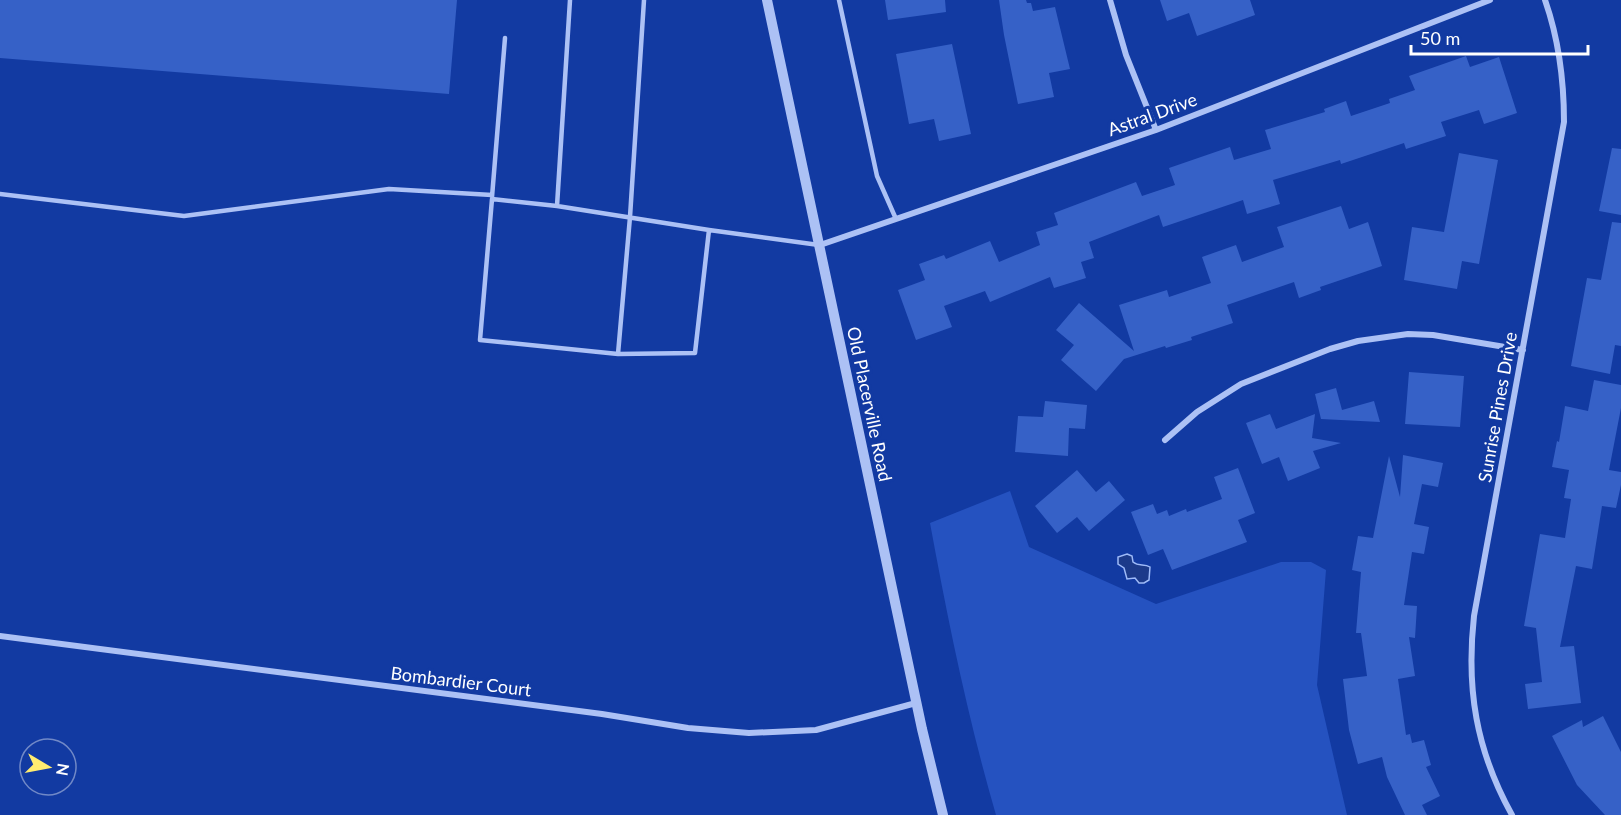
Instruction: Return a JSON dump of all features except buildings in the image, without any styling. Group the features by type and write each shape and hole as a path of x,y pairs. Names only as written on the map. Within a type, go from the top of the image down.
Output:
{"street":[{"name":"Old Placerville Road","path":"767,0 916,703 943,815"},
{"path":"1110,0 1126,56 1156,130"},
{"name":"Astral Drive","path":"820,245 1156,130 1490,0"},
{"name":"Sunrise Pines Drive","path":"1512,815 1499,791 1481,743 1474,710 1470,667 1474,616 1564,122 1562,66 1557,39 1545,0"},
{"path":"1165,440 1197,412 1241,384 1330,349 1358,341 1408,334 1433,335 1523,350"},
{"name":"Bombardier Court","path":"0,636 590,712 688,728 749,733 816,730 916,703"}],"lane":[{"path":"557,206 570,0"},
{"path":"618,354 630,217 644,0"},
{"path":"840,0 877,176 897,219"},
{"path":"505,38 480,340 618,354 695,353 709,230"},
{"path":"0,194 184,216 389,189 492,197 820,245"}],"shaded area":[{"path":"1010,491 1029,547 1156,604 1281,562 1311,562 1326,570 1317,685 1347,815 996,815 959,670 930,523"},
{"path":"1127,554 1132,556 1133,562 1150,567 1149,580 1139,583 1135,578 1127,579 1124,568 1118,564 1118,557"}]}
